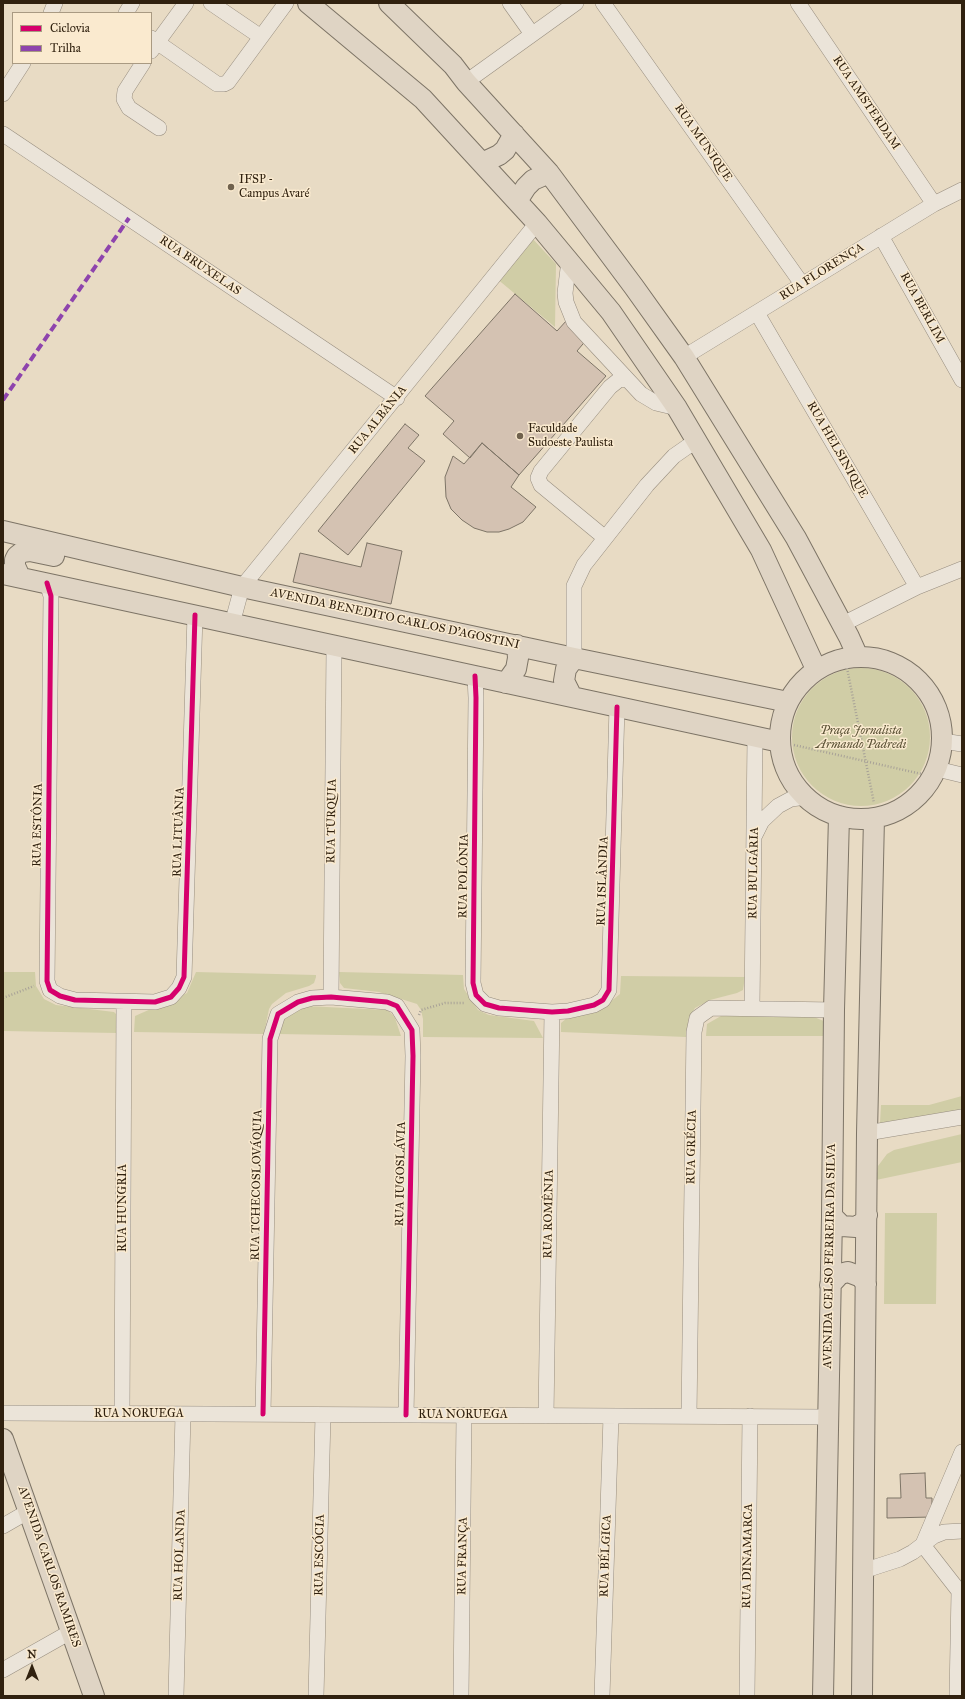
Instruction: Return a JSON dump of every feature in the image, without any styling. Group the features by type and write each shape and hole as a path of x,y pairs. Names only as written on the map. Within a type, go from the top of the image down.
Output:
{"main road":[{"path":"308,3 423,99 537,223 611,312 678,408 761,550 816,669"},
{"path":"389,3 453,65 466,82 549,173 684,357 796,538 842,625 851,658"},
{"path":"482,163 499,155 505,150 514,134"},
{"path":"517,201 526,187 533,180 549,173"},
{"path":"678,408 680,403 688,397 708,397"},
{"name":"AVENIDA BENEDITO CARLOS D'AGOSTINI","path":"3,531 242,587 788,702"},
{"path":"86,550 77,556 69,557 60,557 30,551 22,552 15,560 15,566 11,576 506,683 571,695 617,707 780,742"},
{"path":"506,683 516,669 518,658 517,645"},
{"path":"571,695 564,681 566,669 574,658"},
{"path":"851,658 884,660 908,672 928,690 952,742 941,755 934,773 926,787 912,802 894,812 876,817 856,818 839,816 822,808 806,797 793,781 784,762 780,742 782,722 788,702 799,686 816,669 834,662 851,658"},
{"name":"AVENIDA CELSO FERREIRA DA SILVA","path":"823,1696 827,1417 832,1216 834,1010 839,816"},
{"path":"862,1696 867,1133 876,817"},
{"path":"832,1216 842,1226 856,1227 864,1222 867,1215"},
{"path":"830,1285 840,1274 848,1272 861,1277 866,1284"},
{"name":"AVENIDA CARLOS RAMIRES","path":"3,1439 94,1696"}],"street":[{"path":"127,12 132,3"},
{"path":"186,3 153,44 217,84 224,84 228,82 286,3"},
{"path":"211,3 261,37"},
{"path":"510,3 532,34"},
{"path":"466,82 576,3"},
{"name":"RUA MUNIQUE","path":"603,3 802,284"},
{"name":"RUA AMSTERDAM","path":"798,3 934,204"},
{"path":"3,94 22,64"},
{"path":"142,64 125,92 124,99 129,108 159,128"},
{"name":"RUA BRUXELAS","path":"3,134 397,398"},
{"name":"RUA FLORENÇA","path":"684,357 934,204 962,190"},
{"name":"RUA ALBÂNIA","path":"232,624 242,587 397,398 537,223"},
{"name":"RUA BERLIM","path":"881,236 962,380"},
{"path":"569,261 565,293 566,302 574,322 649,401 664,406 678,408"},
{"name":"RUA HELSINIQUE","path":"757,313 917,587"},
{"path":"604,537 541,485 538,478 541,471 610,387 620,379 628,380"},
{"path":"574,658 574,586 584,564 647,485 674,456 697,440"},
{"path":"842,625 917,587 962,569"},
{"name":"RUA ESTÔNIA","path":"46,981 51,596 47,583"},
{"name":"RUA LITUÂNIA","path":"124,1002 156,1002 171,997 179,988 184,977 195,615"},
{"name":"RUA TURQUIA","path":"331,997 334,646"},
{"name":"RUA POLÔNIA","path":"475,676 473,983 476,995 485,1004"},
{"name":"RUA ISLÂNDIA","path":"552,1012 568,1011 594,1005 603,1000 609,990 617,707"},
{"name":"RUA BULGÁRIA","path":"752,1008 756,737"},
{"path":"934,773 962,775"},
{"path":"754,836 762,820 778,806 791,800 806,797"},
{"path":"46,981 50,990 60,996 75,1000 124,1002"},
{"path":"331,997 387,1002 397,1006 412,1030"},
{"name":"RUA TCHECOSLOVÁQUIA","path":"263,1414 270,1039 278,1014 298,1002 312,998 331,997"},
{"name":"RUA HUNGRIA","path":"122,1414 124,1002"},
{"path":"485,1004 499,1008 552,1012"},
{"name":"RUA GRÉCIA","path":"689,1416 694,1032 697,1018 711,1008 834,1010"},
{"name":"RUA ROMÊNIA","path":"546,1416 552,1012"},
{"name":"RUA IUGOSLÁVIA","path":"406,1415 413,1064 412,1030"},
{"path":"867,1133 962,1118"},
{"name":"RUA NORUEGA","path":"3,1413 827,1417"},
{"name":"RUA HOLANDA","path":"176,1696 183,1414"},
{"name":"RUA ESCÓCIA","path":"316,1696 323,1415"},
{"name":"RUA FRANÇA","path":"462,1696 464,1416"},
{"name":"RUA BÉLGICA","path":"602,1696 611,1416"},
{"name":"RUA DINAMARCA","path":"747,1696 750,1416"},
{"path":"923,1545 962,1452"},
{"path":"3,1526 29,1511"},
{"path":"863,1571 900,1559 944,1532 962,1531"},
{"path":"923,1545 961,1594 957,1696"},
{"path":"3,1670 72,1631"}],"path":[{"path":"851,658 876,817"},
{"path":"780,742 866,761 934,773"},
{"path":"3,998 46,981"},
{"path":"412,1030 421,1010 445,1003 485,1004"}],"green space":[{"path":"531,237 556,264 555,327 496,278"},
{"name":"Praça Jornalista Armando Padredi","path":"868,668 894,676 905,683 915,693 925,710 929,723 929,751 925,764 915,781 905,791 888,801 875,805 854,806 828,798 817,791 807,781 797,764 793,751 792,730 800,704 807,693 817,683 834,673 847,669"},
{"path":"3,972 35,972 36,986 44,999 56,1005 114,1012 118,1016 117,1033 3,1031"},
{"path":"196,972 316,975 316,977 314,983 286,993 272,1004 269,1009 264,1034 134,1032 135,1016 187,993"},
{"path":"339,972 463,975 464,989 478,1010 489,1015 534,1021 543,1038 423,1037 423,1019 421,1010 417,1004 379,992 344,988 340,983"},
{"path":"621,976 745,977 743,990 710,1000 695,1008 689,1018 686,1037 561,1032 561,1023 567,1018 610,1002 620,994"},
{"path":"306,1006 387,1010 395,1018 401,1036 277,1034 285,1018"},
{"path":"728,1012 807,1014 826,1022 827,1036 706,1036 707,1024"},
{"path":"962,1096 962,1115 892,1128 880,1123 881,1105 929,1105"},
{"path":"962,1134 962,1162 876,1180 878,1166 887,1154 894,1150"},
{"path":"885,1213 937,1213 936,1304 884,1304"}],"building":[{"path":"515,294 557,331 567,320 588,338 577,351 606,376 519,475 482,443 470,458 443,434 454,421 425,396"},
{"path":"405,424 419,435 408,448 425,461 348,555 318,531"},
{"path":"482,443 519,475 511,487 536,507 523,522 499,532 487,532 474,528 462,520 451,509 446,497 445,477 453,456 464,464"},
{"path":"367,543 402,551 391,604 293,582 300,553 361,567"},
{"path":"925,1473 926,1498 932,1498 932,1517 887,1518 887,1498 901,1498 900,1474"}],"marked path":[{"path":"3,400 129,218"}],"cycle path":[{"path":"47,583 51,596 47,981 50,990 60,996 75,1000 155,1002 171,997 179,988 184,977 195,615"},
{"path":"475,676 473,983 476,995 485,1004 499,1008 552,1012 568,1011 594,1005 603,1000 609,990 617,707"},
{"path":"263,1414 270,1039 278,1014 298,1002 312,998 331,997 387,1002 397,1006 412,1030 413,1056 406,1415"}],"place":[{"name":"IFSP - Campus Avaré","path":"231,187"},
{"name":"Faculdade Sudoeste Paulista","path":"520,436"}]}
